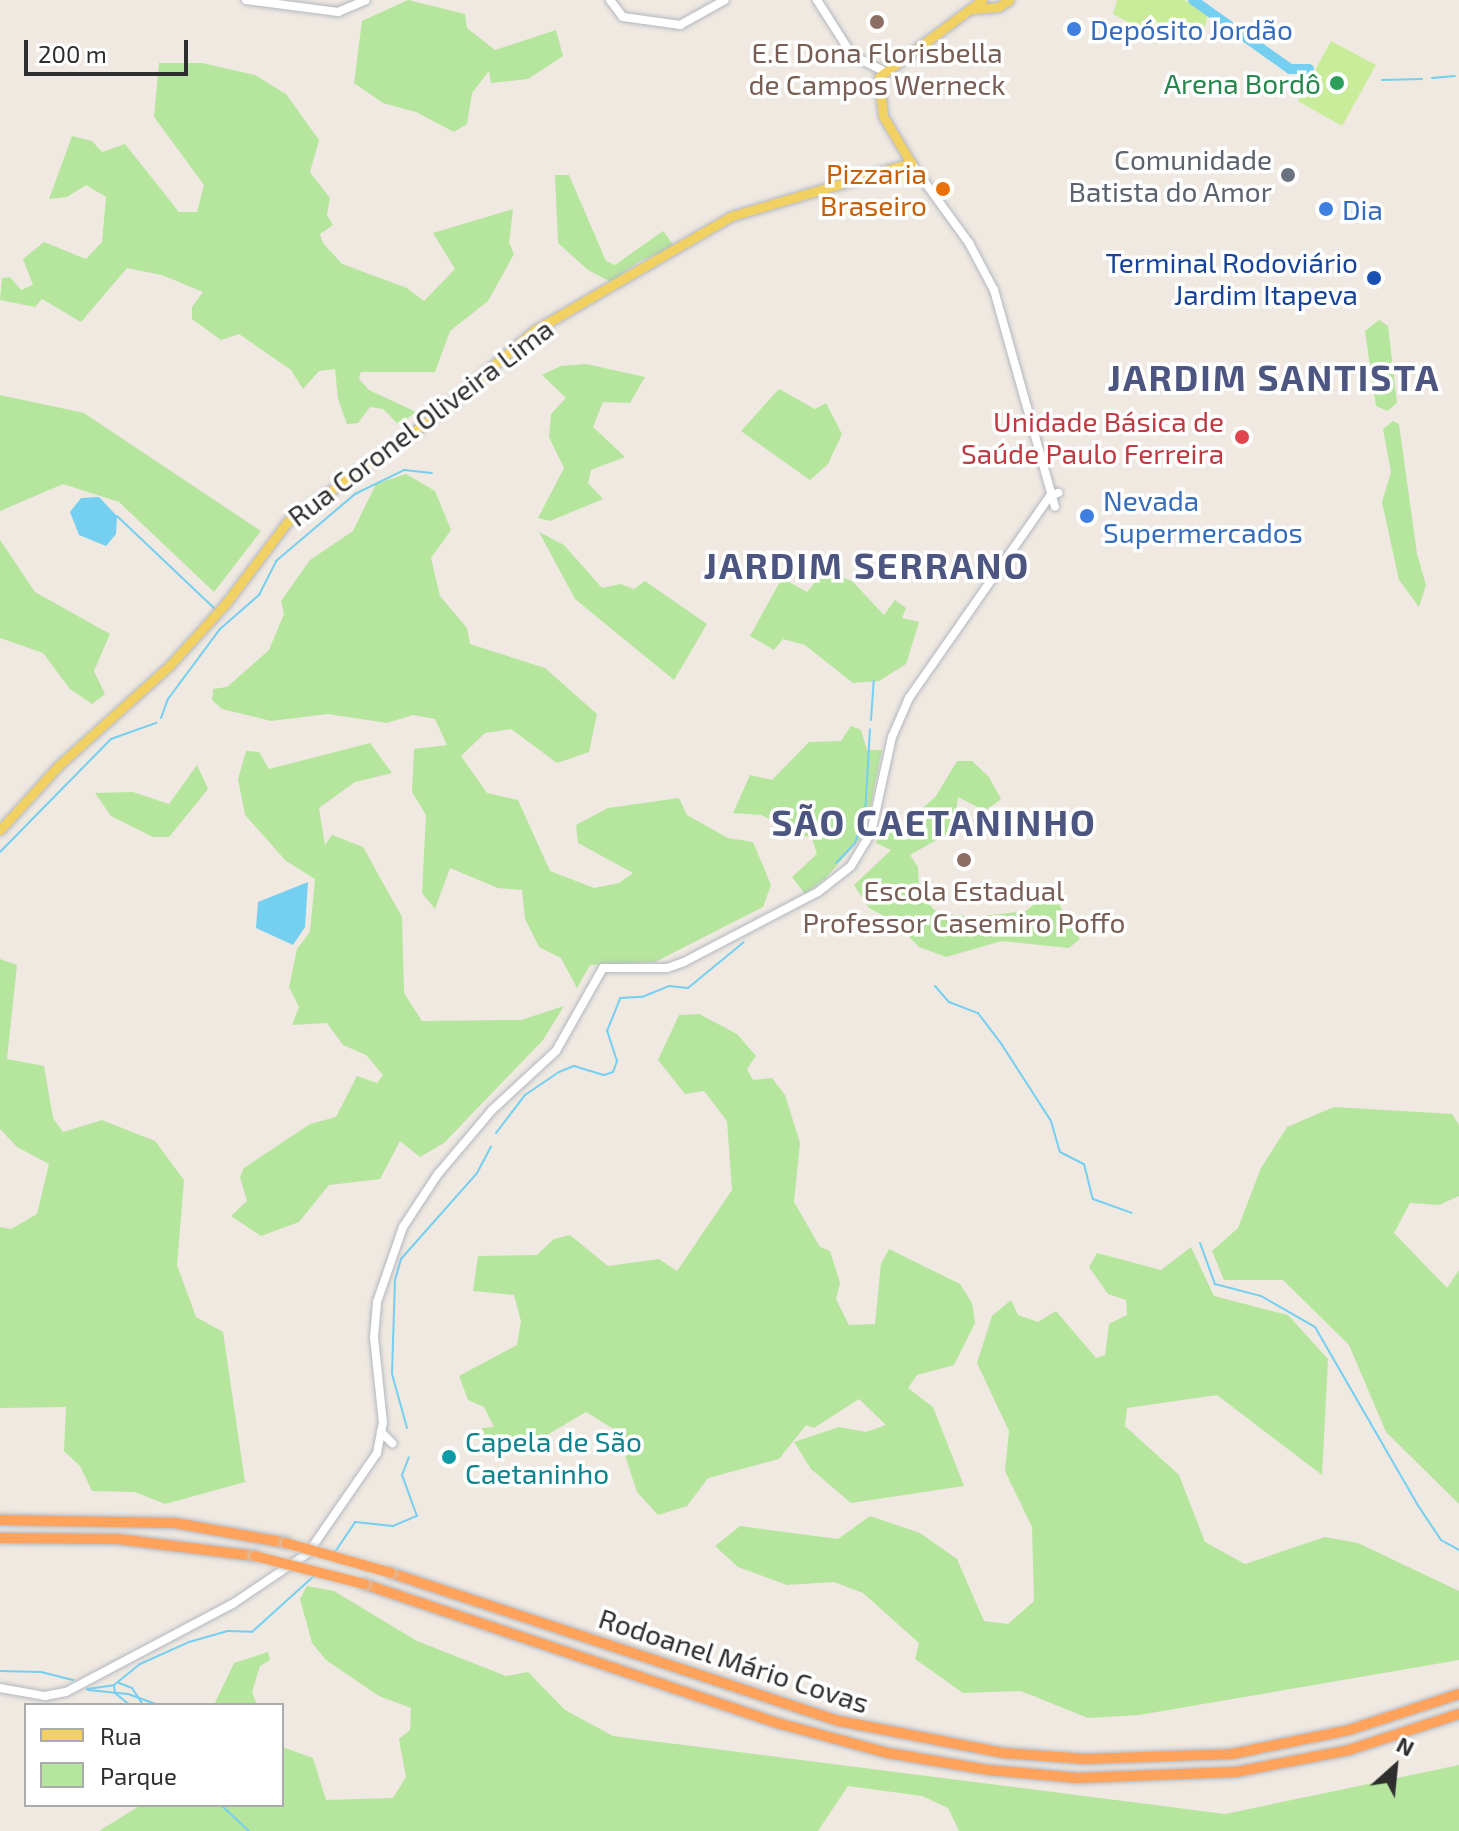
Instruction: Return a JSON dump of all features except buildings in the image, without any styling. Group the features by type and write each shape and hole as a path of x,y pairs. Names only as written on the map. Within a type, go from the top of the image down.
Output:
{"highway":[{"name":"Rodoanel Mário Covas","path":"0,1520 175,1523 286,1543 391,1573 709,1681 897,1735 1085,1759 1194,1757 1274,1747 1349,1730 1459,1694"},
{"name":"Rodoanel Mário Covas","path":"0,1538 117,1539 255,1556 364,1584 781,1724 940,1763 1027,1774 1137,1778 1279,1766 1459,1714"}],"main road":[{"path":"246,0 344,11 366,0"},
{"path":"610,0 623,17 680,25 725,0"},
{"path":"817,0 852,55 883,71"},
{"path":"0,1688 45,1696 66,1692 211,1616 300,1562 368,1467 381,1432 374,1337 377,1302 403,1227 438,1174 492,1110 556,1051 603,968 667,968 684,962 818,892 851,866 871,833 892,737 909,698 1040,516 1056,500 994,290 969,243 911,163 883,116 879,80 883,71 982,0"},
{"path":"971,9 998,7 1009,0"},
{"name":"Rua Coronel Oliveira Lima","path":"0,830 68,756 170,665 234,594 268,543 304,507 426,423 535,330 746,211 911,163"},
{"path":"381,1432 392,1443"}],"green space":[{"path":"408,0 465,14 467,28 495,50 556,30 563,56 528,79 491,83 489,71 472,93 467,124 454,132 416,112 383,103 354,83 362,21"},
{"path":"1117,0 1184,0 1208,11 1204,31 1155,44 1152,35 1113,14"},
{"name":"Arena Bordô","path":"1331,41 1376,65 1342,126 1298,101"},
{"path":"159,63 202,63 255,75 286,94 319,140 310,172 330,198 327,215 333,225 320,234 323,243 342,264 407,288 424,301 455,269 433,233 513,209 509,243 514,254 488,301 450,331 435,372 361,372 359,379 369,390 416,412 399,425 383,409 370,407 358,423 347,424 338,399 335,369 319,371 303,389 291,370 239,334 221,340 192,319 192,307 203,292 162,275 127,268 81,322 42,299 35,307 0,300 2,278 10,277 21,290 33,285 23,259 44,242 86,259 102,242 106,197 86,185 67,197 49,199 72,136 92,141 102,152 125,144 179,212 197,212 204,185 154,117"},
{"path":"555,175 569,175 606,261 615,265 663,231 675,247 640,261 611,282 588,270 558,243"},
{"path":"1379,320 1388,326 1397,403 1387,411 1376,406 1365,331"},
{"path":"586,364 645,377 630,403 603,402 593,427 625,457 591,470 588,483 603,499 550,521 538,518 564,468 549,437 551,414 566,398 542,375 561,366"},
{"path":"779,389 815,409 826,403 842,434 828,464 810,480 741,431"},
{"path":"0,395 84,413 261,531 214,592 119,502 63,484 0,511"},
{"path":"1393,421 1399,424 1417,554 1426,585 1419,607 1399,580 1382,502 1391,472 1383,429"},
{"path":"406,474 435,491 451,530 431,558 440,596 467,628 470,644 545,668 597,714 589,752 557,763 511,729 485,733 461,756 487,793 518,800 550,871 594,888 619,883 633,873 578,843 576,825 608,808 679,798 687,815 728,838 753,842 771,885 763,907 655,962 590,965 577,988 561,958 539,947 525,919 522,890 498,888 450,868 435,909 422,893 426,815 412,792 414,749 447,745 435,719 413,715 387,723 328,714 271,721 222,709 212,700 213,689 227,687 269,650 284,614 281,601 310,560 353,531 376,484"},
{"path":"539,532 564,545 602,588 620,584 634,589 645,581 707,624 674,680 575,599"},
{"path":"0,540 35,592 110,634 94,671 105,694 92,704 70,689 43,653 0,638"},
{"path":"825,570 852,581 884,615 895,600 906,608 902,618 919,622 906,664 879,681 853,683 805,645 783,639 774,650 750,636 782,578 807,592"},
{"path":"851,726 861,730 867,750 882,750 865,833 825,879 805,894 792,877 817,854 812,839 761,815 733,813 750,775 772,780 809,742 841,741"},
{"path":"370,743 392,773 355,782 319,808 325,845 332,835 363,847 402,917 404,993 422,1021 521,1020 564,1006 543,1040 444,1143 420,1157 400,1141 380,1179 329,1185 299,1222 261,1236 231,1216 247,1201 240,1177 244,1168 310,1124 336,1117 357,1076 377,1083 383,1075 366,1055 343,1045 327,1023 292,1025 299,1007 289,987 297,949 310,932 315,879 286,861 245,815 238,779 246,751 259,752 269,769"},
{"path":"957,761 972,761 989,777 1001,799 985,811 958,797 954,830 910,855 918,867 919,892 937,913 972,917 1026,911 1043,897 1055,898 1080,939 1069,948 1002,941 946,957 919,947 894,921 869,908 854,885 891,850 876,843 880,825 903,826 936,796"},
{"path":"197,765 208,789 169,837 153,837 111,816 95,793 133,792 169,804"},
{"path":"0,959 17,965 7,1059 44,1066 53,1118 63,1132 102,1120 155,1141 184,1180 177,1265 196,1317 223,1332 245,1482 165,1504 135,1492 92,1491 80,1466 64,1451 66,1407 0,1408 0,1227 11,1229 37,1214 49,1164 17,1147 0,1129"},
{"path":"699,1014 737,1034 756,1056 747,1069 753,1080 772,1078 785,1095 800,1143 794,1202 820,1247 830,1251 840,1283 836,1299 849,1325 875,1324 881,1264 889,1249 960,1284 972,1303 975,1323 954,1365 917,1375 908,1388 933,1407 964,1486 851,1503 811,1469 794,1442 839,1427 866,1432 886,1425 859,1399 814,1428 806,1425 779,1459 708,1478 687,1506 658,1515 637,1492 617,1431 586,1412 525,1448 516,1437 486,1439 482,1428 494,1427 484,1407 468,1400 459,1376 517,1345 521,1321 514,1295 473,1291 478,1256 537,1255 554,1239 570,1235 608,1266 659,1259 677,1271 732,1190 727,1121 704,1091 685,1094 658,1060 679,1015"},
{"path":"1334,1107 1452,1114 1459,1125 1459,1196 1439,1205 1410,1203 1394,1233 1447,1288 1459,1270 1459,1504 1386,1432 1349,1345 1283,1280 1224,1280 1212,1251 1238,1228 1261,1168 1287,1127"},
{"path":"1191,1247 1214,1296 1288,1315 1328,1359 1322,1475 1217,1395 1127,1408 1125,1426 1179,1475 1205,1542 1245,1564 1325,1537 1358,1543 1459,1591 1459,1660 1139,1715 1088,1718 1021,1691 963,1693 915,1659 919,1643 863,1593 834,1582 787,1585 738,1567 715,1546 740,1526 838,1539 870,1516 920,1533 957,1559 984,1621 1008,1624 1034,1601 1032,1527 1005,1471 1009,1431 977,1363 992,1316 1011,1300 1018,1315 1038,1322 1056,1311 1096,1358 1105,1355 1109,1324 1127,1315 1126,1300 1108,1294 1089,1267 1097,1253 1161,1270"},
{"path":"307,1586 334,1591 417,1641 506,1676 528,1672 565,1710 613,1736 1225,1814 1459,1765 1459,1831 959,1831 948,1808 922,1796 848,1786 818,1831 99,1831 138,1807 284,1807 284,1748 313,1758 326,1800 393,1798 406,1777 399,1739 410,1730 411,1708 379,1696 326,1660 312,1643 300,1599"},
{"path":"268,1652 270,1660 260,1666 252,1692 256,1703 215,1703 234,1663"}],"water":[{"path":"99,497 117,516 116,534 106,546 79,535 70,512 81,498"},
{"path":"308,882 305,927 293,945 256,928 258,902"}],"waterway":[{"path":"1193,0 1290,69 1309,69"},
{"path":"1432,78 1455,76"},
{"path":"1382,80 1422,79"},
{"path":"161,718 168,699 220,629 259,595 276,561 355,494 404,470 432,473"},
{"path":"117,516 214,608"},
{"path":"871,720 874,681"},
{"path":"0,852 111,739 156,723"},
{"path":"836,863 855,843 865,815 870,729"},
{"path":"496,1133 525,1095 559,1072 574,1066 604,1075 613,1072 617,1061 607,1031 620,998 642,997 669,986 688,988 744,942"},
{"path":"935,986 949,1002 978,1013 1002,1045 1051,1121 1060,1152 1084,1164 1093,1199 1132,1213"},
{"path":"407,1428 392,1374 395,1280 401,1259 477,1173 491,1147"},
{"path":"1200,1243 1215,1284 1261,1296 1315,1327 1417,1504 1441,1540 1459,1550"},
{"path":"335,1552 355,1522 393,1526 417,1516 402,1475 409,1457"},
{"path":"87,1689 114,1685 140,1664 189,1642 228,1631 252,1632 315,1575"},
{"path":"0,1671 41,1672 73,1680"},
{"path":"119,1683 132,1688 142,1703"},
{"path":"114,1685 115,1693 128,1703"},
{"path":"88,1690 128,1694 153,1703"},
{"path":"223,1807 249,1831"}],"place":[{"name":"E.E Dona Florisbella de Campos Werneck","path":"877,22"},
{"name":"Depósito Jordão","path":"1074,29"},
{"name":"Arena Bordô","path":"1337,83"},
{"name":"Comunidade Batista do Amor","path":"1288,175"},
{"name":"Pizzaria Braseiro","path":"943,189"},
{"name":"Dia","path":"1326,209"},
{"name":"Terminal Rodoviário Jardim Itapeva","path":"1374,278"},
{"name":"Unidade Básica de Saúde Paulo Ferreira","path":"1242,437"},
{"name":"Nevada Supermercados","path":"1087,516"},
{"name":"Escola Estadual Professor Casemiro Poffo","path":"964,860"},
{"name":"Capela de São Caetaninho","path":"449,1457"}],"district":[{"name":"JARDIM SANTISTA","path":"1274,377"},
{"name":"JARDIM SERRANO","path":"867,565"},
{"name":"SÃO CAETANINHO","path":"934,822"}]}
